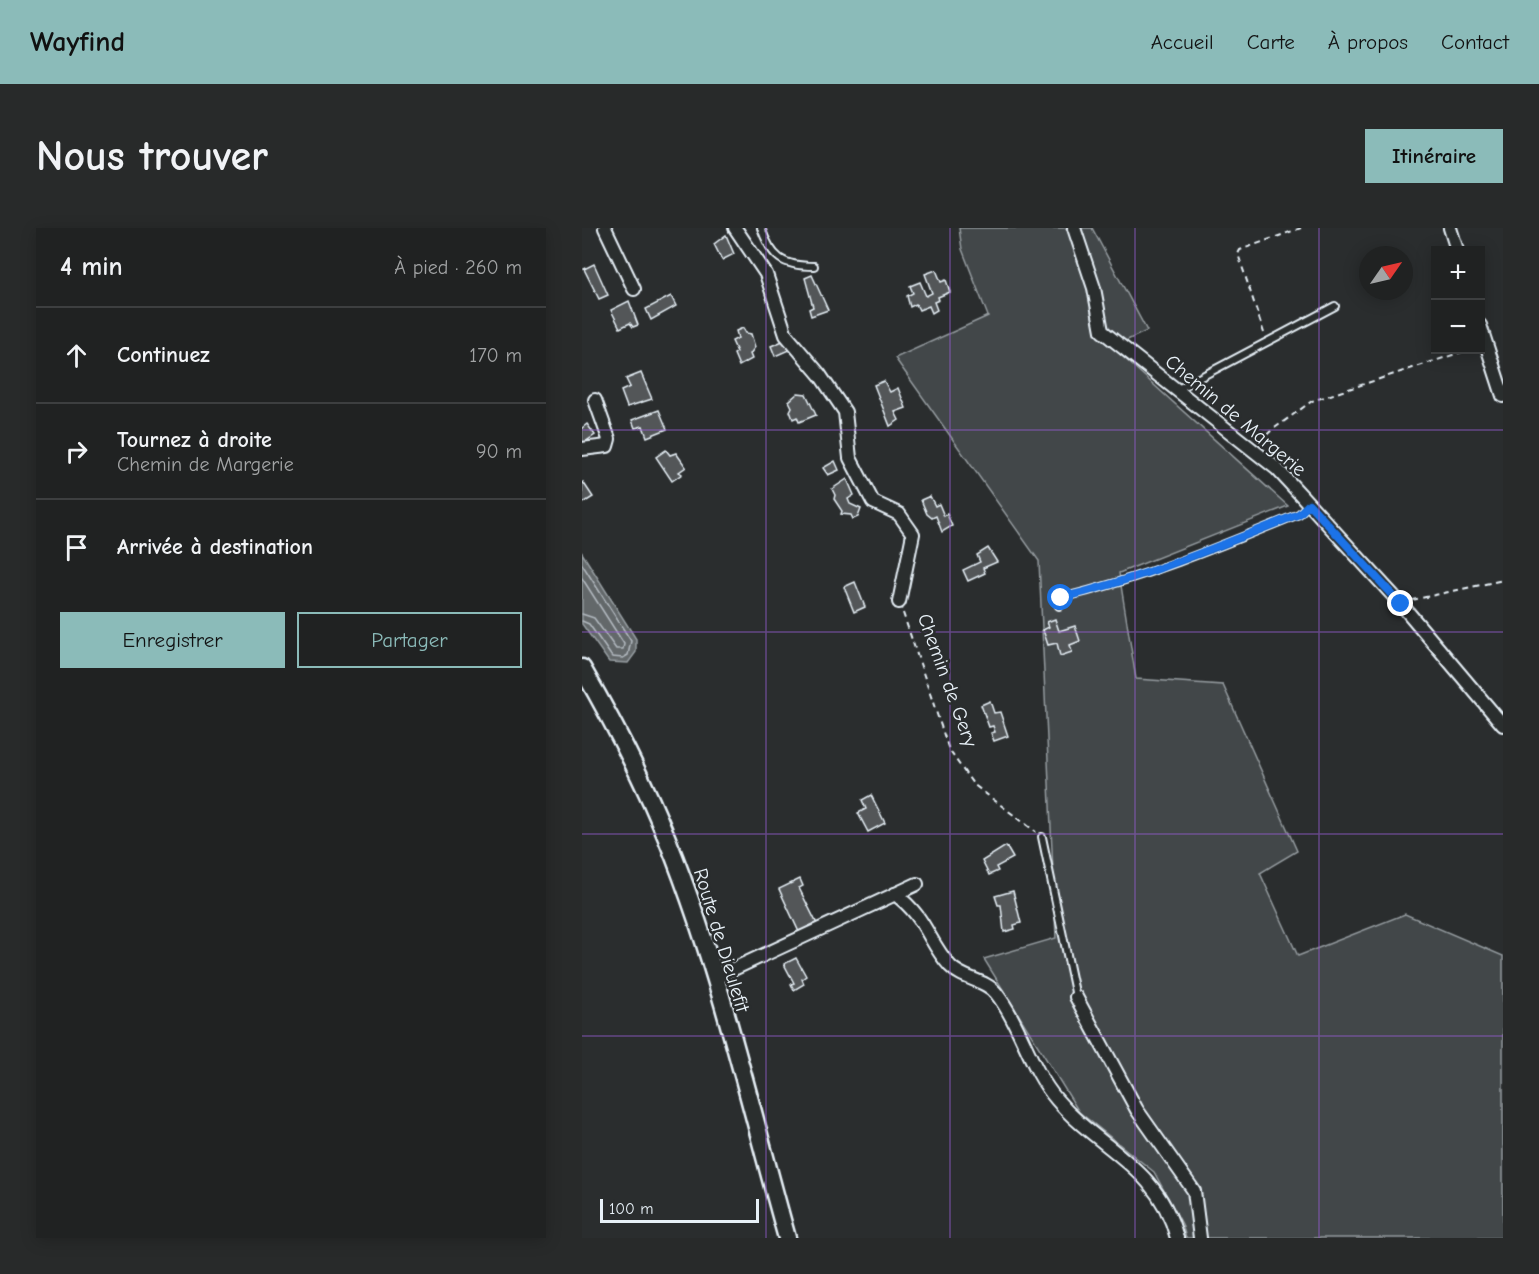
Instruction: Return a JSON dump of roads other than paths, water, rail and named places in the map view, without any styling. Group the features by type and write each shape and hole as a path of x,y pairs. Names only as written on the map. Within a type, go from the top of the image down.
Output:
{"main road":[{"name":"Route de Dieulefit","path":"582,668 620,736 651,801 678,869 714,978 787,1238"}],"street":[{"path":"605,228 634,289"},
{"name":"Chemin de Gery","path":"735,228 766,274 786,335 820,375 845,412 850,458 873,502 899,514 913,534 899,602"},
{"name":"Chemin de Margerie","path":"1074,228 1094,288 1102,331 1277,469 1401,604 1503,725"},
{"path":"1450,228 1456,246"},
{"path":"1485,340 1503,396"},
{"path":"582,449 607,446 609,439 595,400"},
{"path":"714,978 917,884"},
{"path":"895,894 919,915 949,965 963,977 995,992 1038,1072 1055,1098 1075,1121 1137,1168 1158,1198 1177,1238"},
{"path":"1076,998 1137,1110 1194,1191 1200,1238"}],"lane":[{"path":"762,228 773,255 792,266 814,266"},
{"path":"1178,389 1335,306"},
{"path":"1059,606 1061,598 1129,581 1299,514 1309,504"},
{"path":"1042,837 1076,998"}],"water":[{"path":"582,553 636,639 636,652 628,663 609,662 582,624"}]}
